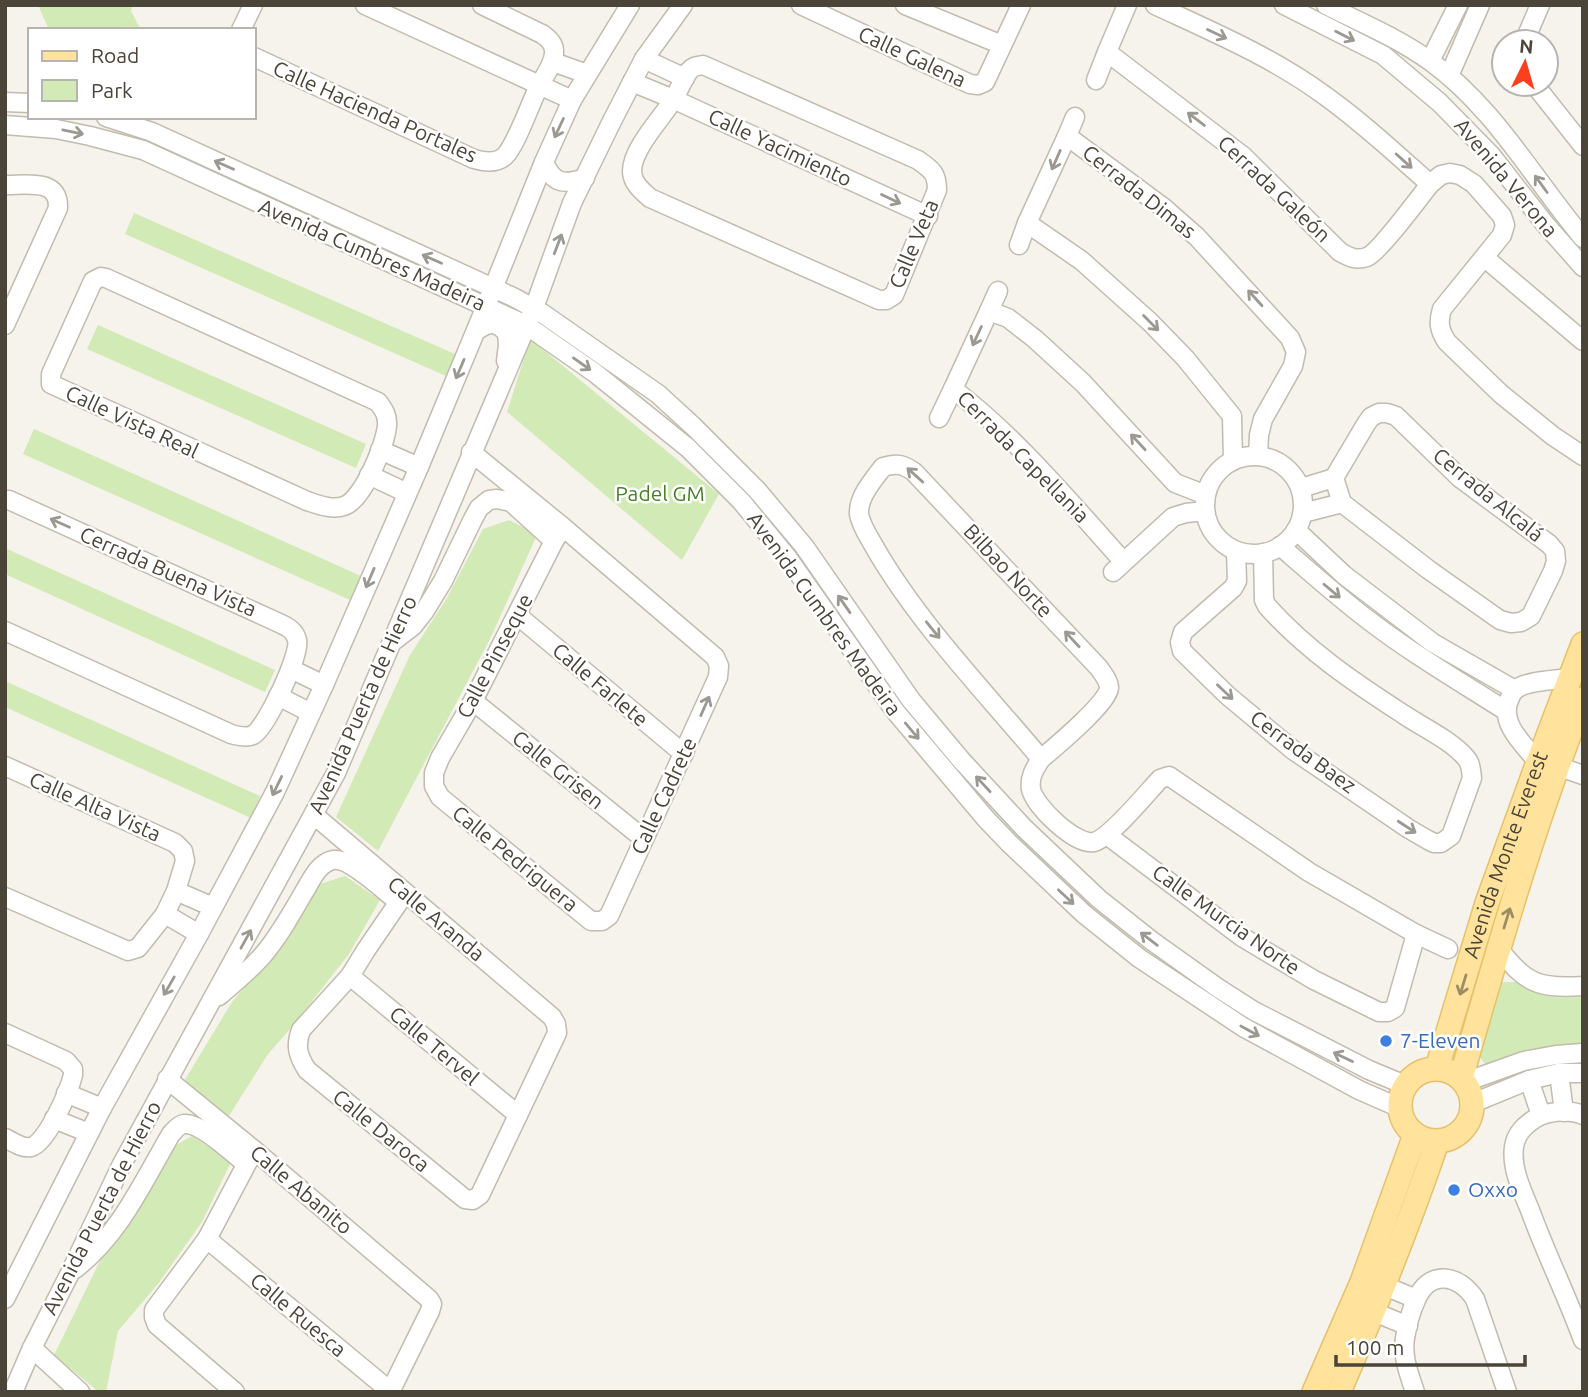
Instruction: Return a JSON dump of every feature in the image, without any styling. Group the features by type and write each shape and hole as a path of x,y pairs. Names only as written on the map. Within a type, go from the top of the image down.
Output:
{"main road":[{"name":"Avenida Monte Everest","path":"1566,739 1569,678 1583,644"},
{"name":"Avenida Monte Everest","path":"1437,1068 1487,903 1548,764 1566,739 1583,699"},
{"name":"Avenida Monte Everest","path":"1466,1088 1498,948 1521,872 1548,764"},
{"path":"1437,1068 1450,1071 1466,1088 1471,1117 1464,1130 1437,1142 1415,1135 1404,1123 1399,1108 1405,1085 1425,1070 1437,1068"},
{"path":"1315,1391 1362,1282 1415,1135"},
{"path":"1339,1392 1385,1286 1437,1142"}],"street":[{"path":"242,28 253,5"},
{"path":"365,5 572,100"},
{"path":"482,5 550,40 553,53 539,86"},
{"name":"Avenida Puerta de Hierro","path":"8,1287 102,1108 275,792 419,467 544,162 572,100 630,5"},
{"name":"Avenida Puerta de Hierro","path":"13,1392 121,1164 337,773 534,307 572,203 632,82 682,5"},
{"name":"Calle Galena","path":"802,5 970,85 985,82 1021,5"},
{"path":"905,5 1002,46"},
{"path":"1096,80 1127,5"},
{"path":"1155,5 1236,42 1323,94 1364,125 1430,184 1441,175 1450,173 1461,175 1474,184 1502,216 1505,225 1502,235 1443,309 1439,321 1440,333 1501,394 1553,436 1583,456"},
{"name":"Avenida Verona","path":"1284,5 1383,55 1440,103 1491,155 1583,267"},
{"name":"Avenida Verona","path":"1326,5 1401,43 1449,76 1505,133 1583,238"},
{"path":"1430,61 1458,5"},
{"path":"1449,76 1480,5"},
{"path":"1530,28 1540,5"},
{"name":"Cerrada Galeón","path":"1107,51 1243,156 1348,257 1357,259 1372,254 1430,184"},
{"path":"553,53 587,74"},
{"name":"Calle Hacienda Portales","path":"256,58 485,162 504,157 539,86"},
{"path":"645,59 685,78"},
{"name":"Calle Veta","path":"703,65 918,160 929,169 937,179 937,190 894,295 886,300 878,300 650,198 633,180 632,169 636,154 674,99 685,78 690,69 703,65"},
{"name":"Calle Yacimiento","path":"632,82 928,216"},
{"path":"1545,98 1583,146"},
{"path":"5,102 28,103"},
{"path":"1067,136 1075,117"},
{"name":"Avenida Cumbres Madeira","path":"112,119 152,132 534,307 658,394 757,490 804,545 911,700 962,761 1024,828 1099,899 1152,941 1254,1011 1369,1070 1405,1085"},
{"name":"Avenida Cumbres Madeira","path":"5,125 56,129 142,150 526,325 595,373 688,448 741,501 787,557 895,711 986,819 1084,914 1139,958 1243,1027 1359,1090 1399,1108"},
{"path":"1474,184 1505,133"},
{"name":"Cerrada Dimas","path":"1019,245 1067,136 1164,208 1197,237 1290,338 1296,352 1293,366 1263,419 1258,456"},
{"path":"544,162 548,172 561,181 573,182 585,178"},
{"path":"1492,203 1513,182"},
{"path":"5,185 48,187 58,199 58,208 5,325"},
{"path":"533,189 558,188 572,203"},
{"path":"1027,223 1082,261 1120,293 1185,358 1231,416 1233,460"},
{"path":"1485,258 1583,341"},
{"name":"Calle Vista Real","path":"106,278 377,402 386,412 387,426 380,450 355,499 346,506 333,508 307,502 55,386 50,380 51,374 93,281 106,278"},
{"name":"Cerrada Capellania","path":"998,291 953,388 981,410 1086,519 1118,567 1173,517"},
{"path":"989,311 1008,318 1035,339 1073,374 1175,483 1205,503"},
{"path":"476,331 485,325 493,324 500,326 507,333 503,378"},
{"path":"939,418 953,388"},
{"name":"Cerrada Alcalá","path":"1334,478 1371,417 1379,413 1396,416 1460,478 1549,544 1555,551 1556,561 1531,616 1521,622 1511,623 1500,620 1429,570 1342,503"},
{"path":"1231,416 1263,419"},
{"path":"380,450 419,467"},
{"path":"471,452 558,534"},
{"path":"1300,488 1334,478 1342,503 1300,522 1280,546 1263,553 1236,551 1221,542 1210,528 1205,503 1211,481 1220,469 1233,460 1249,456 1272,459 1284,465 1294,475 1300,488 1303,500 1300,522 1344,575 1433,643 1515,690"},
{"name":"Bilbao Norte","path":"904,466 914,472 1099,668 1108,681 1108,694 1104,701 1041,760 928,625 884,564 861,523 861,500 883,467 904,466"},
{"path":"369,475 407,493"},
{"path":"1175,483 1173,517 1205,503"},
{"name":"Cerrada Buena Vista","path":"5,500 290,629 297,637 298,645 291,669 278,696 257,732 251,736 231,734 5,631"},
{"path":"392,643 413,626 424,612 443,581 471,520 489,500 511,502 558,534"},
{"name":"Calle Pinseque","path":"435,786 434,773 440,758 558,534"},
{"name":"Calle Cadrete","path":"558,534 715,657 719,666 718,677 610,916 602,922"},
{"path":"1280,546 1367,619 1422,658 1506,711 1517,737 1548,764 1583,775"},
{"name":"Cerrada Baez","path":"1236,551 1237,581 1233,588 1183,632 1180,642 1182,651 1227,695 1293,750 1409,829 1441,843 1451,836 1470,785 1471,769 1466,758 1450,744 1349,679 1296,636 1273,613 1264,600 1263,553"},
{"name":"Calle Farlete","path":"517,615 684,754"},
{"path":"291,669 324,685"},
{"path":"1506,711 1515,690 1528,684 1569,678"},
{"path":"278,696 311,713"},
{"name":"Calle Grisen","path":"472,701 644,839"},
{"path":"1041,760 1031,777 1034,799 1059,826 1084,842 1094,842 1107,835 1160,779 1169,776 1310,872 1416,934 1448,949"},
{"name":"Calle Alta Vista","path":"5,766 175,843 183,851 185,861 176,891 165,914 138,948 128,951 5,897"},
{"name":"Calle Pedriguera","path":"435,786 440,797 591,921 602,922"},
{"path":"1009,843 1043,809"},
{"name":"Calle Aranda","path":"314,816 402,898 552,1017 557,1033 518,1115"},
{"path":"1026,859 1059,826"},
{"name":"Calle Murcia Norte","path":"1107,835 1242,937 1314,980 1379,1012 1388,1012 1395,1008 1416,934"},
{"name":"Calle Aranda","path":"210,1002 236,982 263,955 316,872 332,860 351,865 402,898"},
{"path":"176,891 213,907"},
{"path":"350,976 402,898"},
{"path":"165,914 199,933"},
{"path":"1498,948 1515,970 1530,980 1546,986 1583,986"},
{"name":"Calle Daroca","path":"350,976 301,1030 298,1052 307,1070 465,1199 473,1200 480,1195 518,1115"},
{"name":"Calle Tervel","path":"350,976 518,1115"},
{"path":"5,1034 70,1064 73,1069 73,1075 54,1119 38,1144 24,1147 5,1139"},
{"path":"1466,1088 1524,1061 1583,1053"},
{"path":"1466,1088 1529,1080 1559,1073 1583,1073"},
{"path":"1553,1113 1559,1073"},
{"name":"Calle Abanito","path":"167,1079 250,1157 429,1299 432,1304 430,1311 390,1392"},
{"path":"1529,1080 1553,1113"},
{"path":"66,1093 102,1108"},
{"path":"1583,1115 1553,1113 1527,1124 1518,1133 1514,1147 1515,1163 1524,1196 1583,1340"},
{"path":"54,1119 89,1133"},
{"name":"Calle Abanito","path":"70,1273 91,1256 113,1230 177,1127 189,1124 250,1157"},
{"path":"235,1392 157,1325 154,1310 207,1240 250,1157"},
{"name":"Calle Ruesca","path":"207,1240 390,1392"},
{"path":"1415,1392 1405,1354 1405,1339 1412,1313 1425,1286 1435,1280 1448,1278 1459,1282 1475,1299 1507,1392"},
{"path":"1385,1286 1412,1313"},
{"path":"1374,1312 1412,1313"},
{"path":"32,1349 80,1392"}],"green space":[{"path":"38,5 133,5 131,11 140,28 48,28"},
{"path":"134,213 455,354 446,376 125,234"},
{"path":"98,325 366,444 356,468 87,349"},
{"name":"Padel GM","path":"530,339 719,494 682,560 507,412"},
{"path":"34,429 361,576 350,600 23,454"},
{"path":"509,520 537,535 491,637 378,851 336,817 410,655 447,598 483,529"},
{"path":"5,548 275,670 265,692 5,574"},
{"path":"5,681 260,796 251,818 5,707"},
{"path":"345,876 380,900 349,954 268,1054 229,1116 183,1083 232,1002 277,949 317,885"},
{"path":"1501,982 1524,982 1551,997 1583,997 1583,1049 1486,1065 1477,1054"},
{"path":"192,1136 231,1162 202,1222 158,1284 118,1331 106,1392 99,1392 54,1355 100,1261 138,1210 171,1148"}],"place":[{"name":"7-Eleven","path":"1386,1041"},
{"name":"Oxxo","path":"1454,1190"}]}
